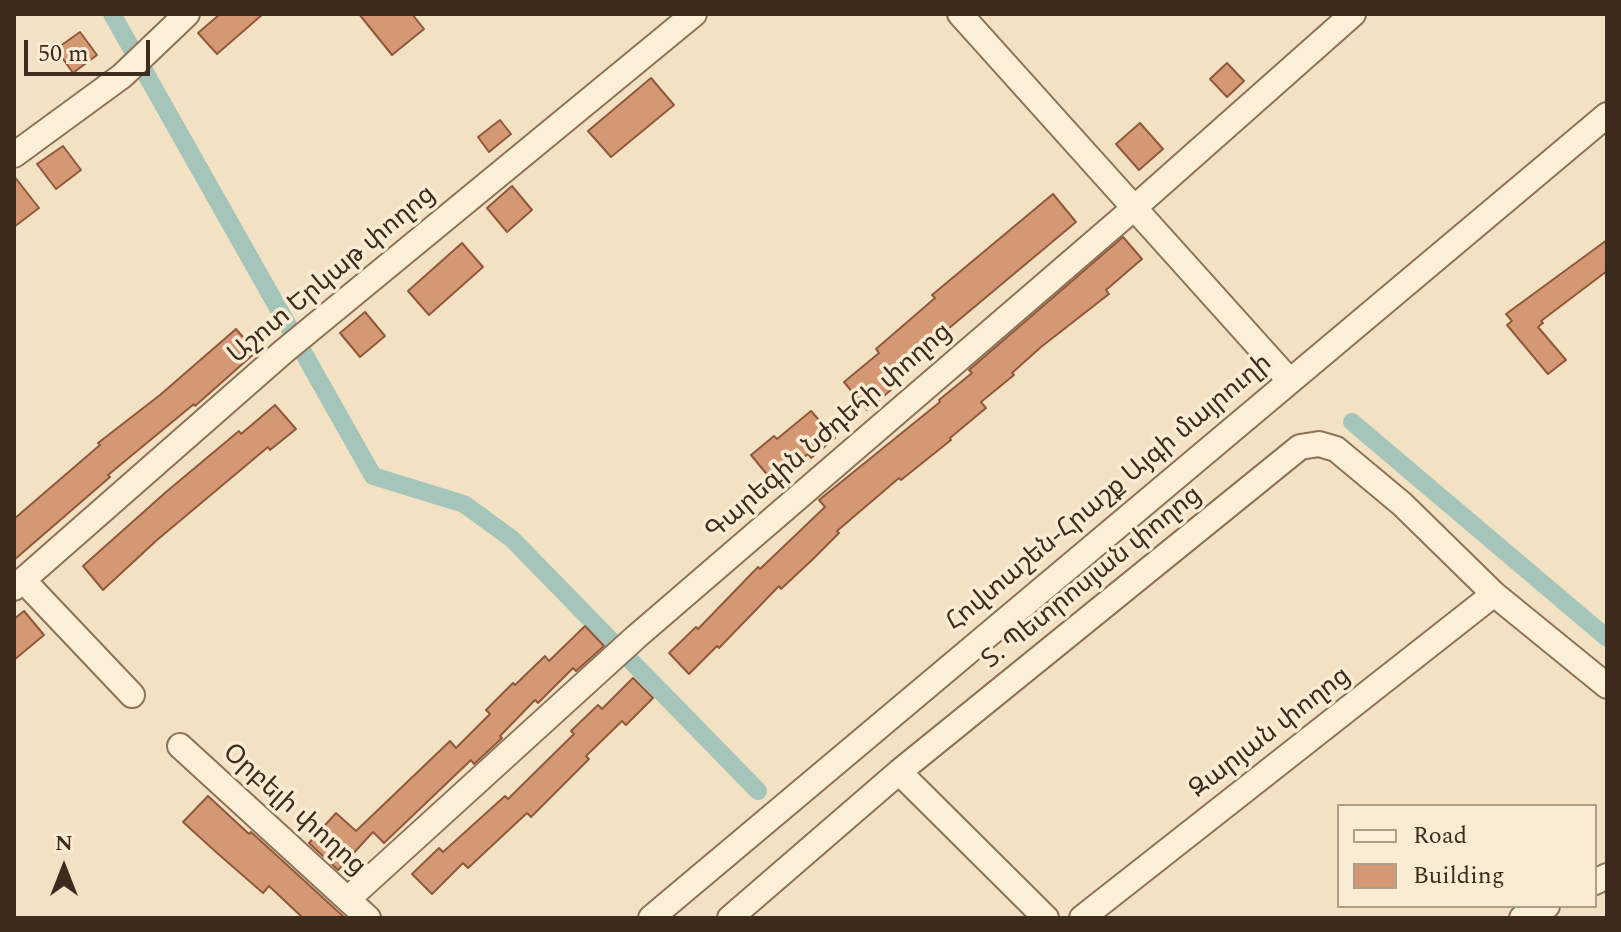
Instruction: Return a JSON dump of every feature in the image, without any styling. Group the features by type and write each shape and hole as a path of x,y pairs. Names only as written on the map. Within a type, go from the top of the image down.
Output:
{"street":[{"path":"14,155 122,76 156,32 187,14"},
{"name":"Աշոտ Երկաթ փողոց","path":"19,584 310,329 694,14"},
{"path":"960,14 1289,380"},
{"name":"Գարեգին Նժդեհի փողոց","path":"348,899 636,637 1133,209 1353,14"},
{"name":"Հովտաշեն-Հրաշք Այգի մայրուղի","path":"651,918 1607,115"},
{"name":"Տ. Պետրոսյան փողոց","path":"730,918 899,772 1300,447 1319,444 1336,449 1402,504 1494,594 1607,686"},
{"path":"19,584 132,695"},
{"name":"Զարյան փողոց","path":"1082,918 1494,594"},
{"name":"Օրբելի փողոց","path":"180,746 368,918"},
{"path":"899,772 1046,918"},
{"path":"1522,918 1543,908"}],"building":[{"path":"220,14 263,14 217,54 198,33"},
{"path":"359,14 412,14 424,29 392,55"},
{"path":"80,32 97,55 73,73 56,49"},
{"path":"1227,63 1244,81 1227,97 1210,79"},
{"path":"651,78 674,105 611,157 588,131"},
{"path":"500,120 511,134 489,152 478,137"},
{"path":"1140,123 1163,149 1139,170 1116,144"},
{"path":"63,146 81,170 56,189 37,164"},
{"path":"14,176 39,208 14,227"},
{"path":"512,186 532,210 507,232 487,208"},
{"path":"1053,194 1076,222 948,329 951,332 888,387 891,390 867,410 844,382 879,353 876,349 935,298 932,295"},
{"path":"1123,237 1142,259 1106,290 1109,294 1012,373 1014,375 981,402 986,408 951,440 901,480 899,478 837,531 839,533 812,560 781,589 779,586 689,674 669,653 825,507 819,500 940,402 972,373 969,370"},
{"path":"1607,240 1607,271 1541,321 1543,323 1538,327 1566,360 1548,374 1507,325 1512,321 1506,314"},
{"path":"462,243 483,267 429,315 408,291"},
{"path":"365,312 385,336 360,357 340,333"},
{"path":"236,329 256,352 195,406 108,475 110,477 14,560 14,519 100,445 98,443 160,395"},
{"path":"275,405 296,429 270,450 268,447 157,540 103,590 83,566 166,492"},
{"path":"811,411 835,438 811,458 808,454 774,483 751,455 774,436 777,439"},
{"path":"24,611 44,635 14,660 14,619"},
{"path":"585,626 604,646 576,671 573,668 538,703 535,700 500,736 502,738 474,764 471,760 384,843 373,832 338,870 309,843 336,813 356,831 450,741 456,748 490,714 486,710 513,683 515,685 545,656 549,661"},
{"path":"633,678 653,698 626,725 622,721 586,756 589,759 531,817 527,813 468,868 463,863 432,894 412,874 439,848 443,852 505,796 508,799 574,734 571,731 598,705 602,709"},
{"path":"208,796 345,918 303,918 269,886 263,893 216,852 183,822"}],"waterway":[{"path":"112,14 373,476 464,504 512,539 758,791"},
{"path":"1352,422 1607,638"}]}
